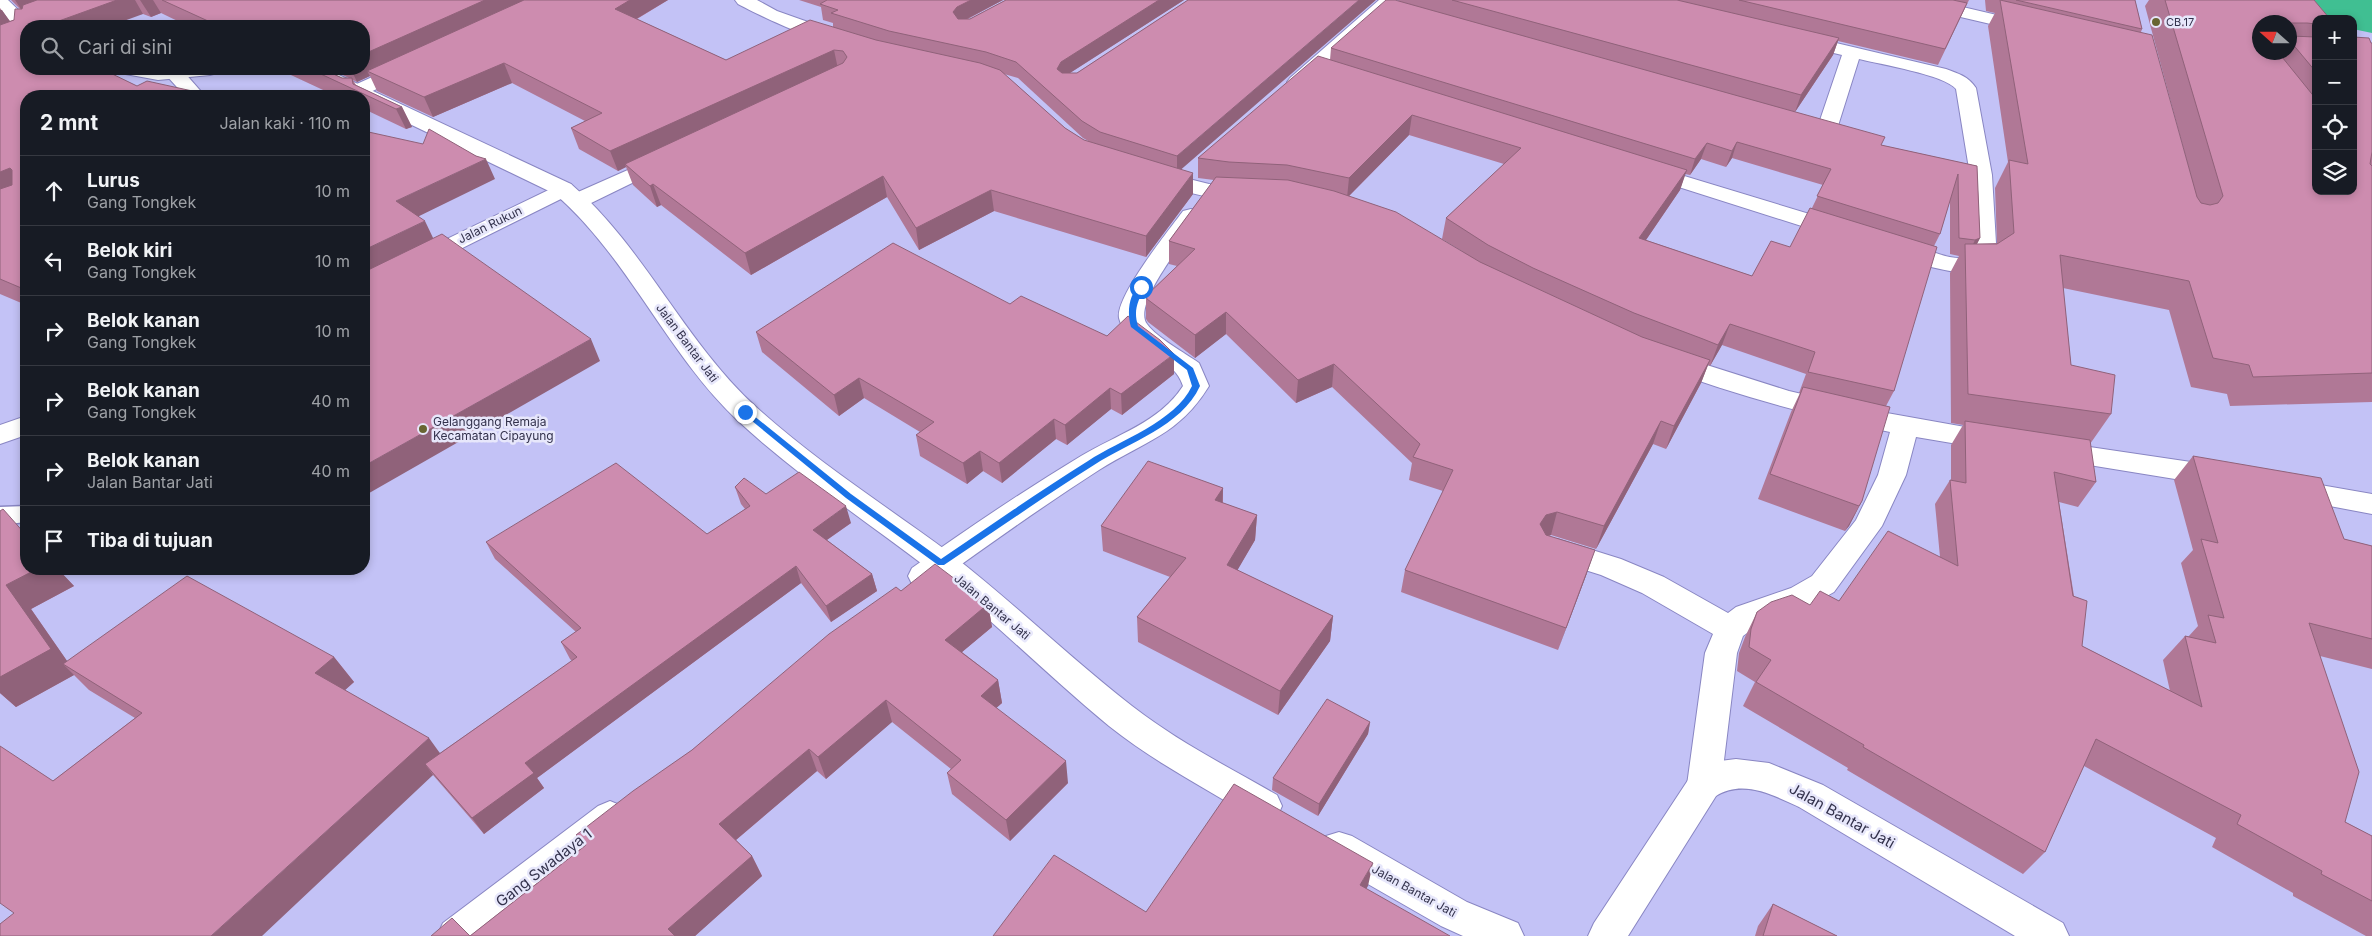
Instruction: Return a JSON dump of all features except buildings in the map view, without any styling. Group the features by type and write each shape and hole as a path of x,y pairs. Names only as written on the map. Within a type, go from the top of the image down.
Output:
{"street":[{"path":"744,0 771,15 798,26 852,43"},
{"path":"1911,0 2047,32"},
{"path":"0,2 22,20"},
{"path":"1285,92 1324,70 1391,5"},
{"path":"9,39 20,30"},
{"path":"1626,164 1929,259 1969,266 1984,260 1972,172 1966,88 1960,81 1939,73 1778,34"},
{"path":"1808,123 1836,131 1852,52"},
{"path":"360,90 422,61"},
{"path":"176,75 190,90"},
{"name":"Jalan Bantar Jati","path":"324,75 356,90"},
{"name":"Jalan Bantar Jati","path":"370,97 570,195 611,241 709,374 745,412 848,496 941,563 1122,717 1183,759 1284,817"},
{"name":"Jalan Rukun","path":"370,285 570,195 681,152"},
{"path":"1138,171 1197,178 1270,192"},
{"path":"901,592 1092,462 1164,421 1192,395 1196,386 1190,369 1135,327 1131,317 1132,308 1141,287 1197,178"},
{"path":"1644,352 1754,391 1816,408 1905,427 2167,466 2372,504"},
{"path":"0,435 20,427"},
{"path":"1607,936 1704,785 1721,653 1730,629 1747,616 1779,603 1800,598 1823,584 1868,526 1892,475 1905,427"},
{"path":"1550,548 1611,567 1653,585 1730,629"},
{"name":"Jalan Bantar Jati","path":"1704,785 1724,775 1737,773 1754,775 1780,782 1811,796 2050,936"},
{"name":"Gang Swadaya 1","path":"456,936 632,800"},
{"name":"Jalan Bantar Jati","path":"1318,836 1454,914 1505,936"}],"lane":[{"path":"0,516 20,514"}],"shaded area":[{"path":"2247,0 2372,0 2372,33 2357,30 2357,15 2312,15 2312,18"}],"place":[{"name":"CB.17","path":"2156,22"},
{"name":"Gelanggang Remaja Kecamatan Cipayung","path":"423,429"}],"route":[{"path":"745,412 848,496 941,563 1092,462 1164,421 1192,395 1196,386 1195,378 1190,369 1152,342 1135,327 1131,317 1132,308 1141,287"}]}
